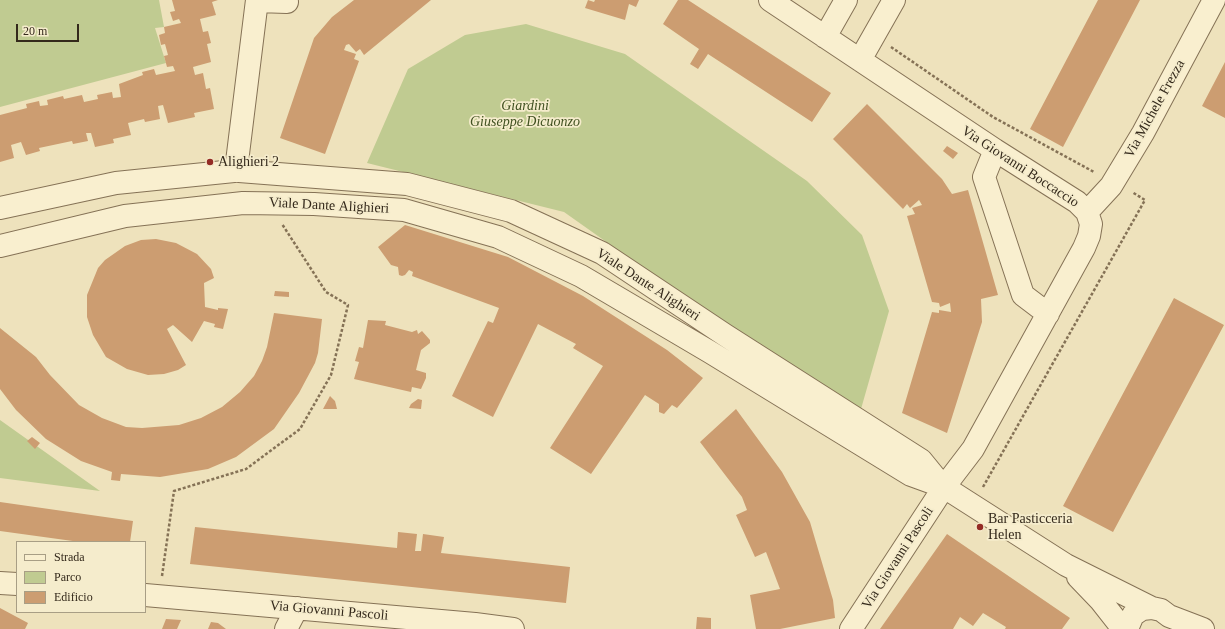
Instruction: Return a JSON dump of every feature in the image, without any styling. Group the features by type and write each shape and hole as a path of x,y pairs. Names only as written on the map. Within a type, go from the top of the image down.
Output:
{"street":[{"path":"238,203 223,199 219,190 223,175 236,171 257,0 287,2"},
{"name":"Via Giovanni Boccaccio","path":"770,0 995,150 1077,202 1087,212 1091,224 1090,236 973,449 944,487"},
{"path":"825,37 846,0"},
{"path":"860,60 894,0"},
{"name":"Via Michele Frezza","path":"1087,212 1111,186 1143,132 1214,0"},
{"path":"995,150 984,177 1023,295 1048,314"},
{"name":"Viale Dante Alighieri","path":"0,208 116,183 236,171 407,184 511,211 602,253 726,335 921,460 944,487"},
{"name":"Viale Dante Alighieri","path":"0,246 125,216 238,203 314,204 404,210 498,236 581,276 710,352 911,475 944,487 1066,565 1165,618 1203,629"},
{"name":"Via Giovanni Pascoli","path":"851,629 944,487"},
{"name":"Viale Dante Alighieri","path":"1066,565 1100,601 1123,629"},
{"path":"0,583 16,584"},
{"name":"Via Giovanni Pascoli","path":"152,596 297,608 513,629"},
{"path":"286,629 297,608"},
{"path":"1127,629 1133,615 1142,609 1165,618"}],"path":[{"path":"893,41 890,47 994,117 1097,173"},
{"path":"973,505 1145,200 1131,192"},
{"path":"152,596 174,491 246,469 300,429 331,375 348,305 326,292 286,233 282,226 280,204"}],"green space":[{"path":"0,0 159,0 164,27 155,28 166,63 0,107"},
{"name":"Giardini Giuseppe Dicuonzo","path":"526,24 625,54 807,181 862,235 889,311 861,409 711,316 564,212 367,163 408,69 465,35"},
{"path":"0,420 100,491 0,478"}],"building":[{"path":"172,0 218,0 212,2 216,15 200,19 203,32 208,31 211,43 207,44 211,62 193,67 195,75 203,73 206,89 210,88 214,109 194,113 195,117 168,123 163,105 158,106 160,119 145,122 144,119 128,123 131,135 113,139 114,143 95,147 91,133 86,133 88,141 73,144 72,141 39,148 40,151 26,155 21,142 11,145 14,158 0,162 0,115 27,108 26,104 39,101 40,106 48,105 47,100 63,96 64,99 82,95 84,102 98,99 97,95 112,92 113,98 121,97 119,84 143,75 142,72 154,69 156,75 175,71 173,66 167,67 164,56 168,55 165,44 161,45 159,35 165,33 164,27 181,23 179,19 173,21 170,12 175,11"},
{"path":"354,0 431,0 364,55 360,49 356,52 349,44 346,45 344,50 356,54 354,59 359,61 325,154 280,138 314,38 332,17"},
{"path":"588,0 594,2 595,0 639,0 636,7 629,4 625,20 585,8"},
{"path":"678,0 688,0 831,93 812,122 708,54 698,69 690,64 699,49 663,24"},
{"path":"1098,0 1140,0 1063,147 1030,129"},
{"path":"1225,62 1225,118 1202,106"},
{"path":"867,104 942,179 952,194 968,190 998,295 981,299 982,322 947,433 902,413 932,312 939,313 939,310 951,312 950,303 940,307 939,303 932,302 907,216 915,214 912,208 922,205 919,200 910,208 907,204 903,209 833,139"},
{"path":"947,146 958,153 953,159 943,151"},
{"path":"405,225 508,257 583,296 667,350 703,378 677,408 672,405 664,414 659,412 659,404 645,395 591,474 550,448 603,366 573,348 576,344 538,324 493,417 452,396 488,321 493,323 499,308 412,276 413,272 409,270 405,275 399,275 398,267 391,265 378,247"},
{"path":"156,239 176,243 197,254 211,269 214,278 204,283 205,307 218,310 218,308 228,309 223,329 214,327 215,324 204,321 192,342 173,325 167,329 186,365 178,370 164,374 148,375 127,369 106,357 93,335 87,317 87,295 98,268 105,260 125,246 141,240"},
{"path":"275,291 289,292 289,297 274,296"},
{"path":"1174,298 1224,325 1113,532 1063,506"},
{"path":"274,313 322,319 318,353 315,363 299,393 274,429 236,457 208,469 160,477 121,474 120,481 111,480 112,472 81,461 46,439 16,410 0,389 0,328 36,357 50,375 79,405 102,418 126,427 142,428 179,425 201,418 222,407 240,392 254,376 267,347"},
{"path":"368,320 386,321 385,325 412,332 417,330 418,334 422,331 430,340 430,343 421,350 416,370 426,373 426,378 421,389 412,387 411,392 354,379 359,362 355,361 359,347 363,348"},
{"path":"330,396 335,401 337,409 323,409"},
{"path":"418,399 422,400 421,409 409,408 411,404"},
{"path":"736,409 782,472 810,522 833,600 835,618 780,629 756,629 750,595 780,589 766,552 755,557 736,515 747,510 742,497 700,442"},
{"path":"32,437 40,443 35,449 27,441"},
{"path":"0,502 133,521 130,541 73,541 0,531"},
{"path":"195,527 397,548 398,532 417,534 415,551 421,551 423,534 444,537 441,553 570,567 566,603 190,564"},
{"path":"947,534 1070,618 1062,629 1005,629 1006,627 983,613 973,626 960,617 953,629 880,629"},
{"path":"0,608 28,623 25,629 0,629"},
{"path":"697,617 711,618 711,629 696,629"},
{"path":"166,619 181,620 177,629 162,629"},
{"path":"211,622 218,623 226,629 208,629"}],"place":[{"name":"Alighieri 2","path":"210,162"},
{"name":"Bar Pasticceria Helen","path":"980,527"}]}
